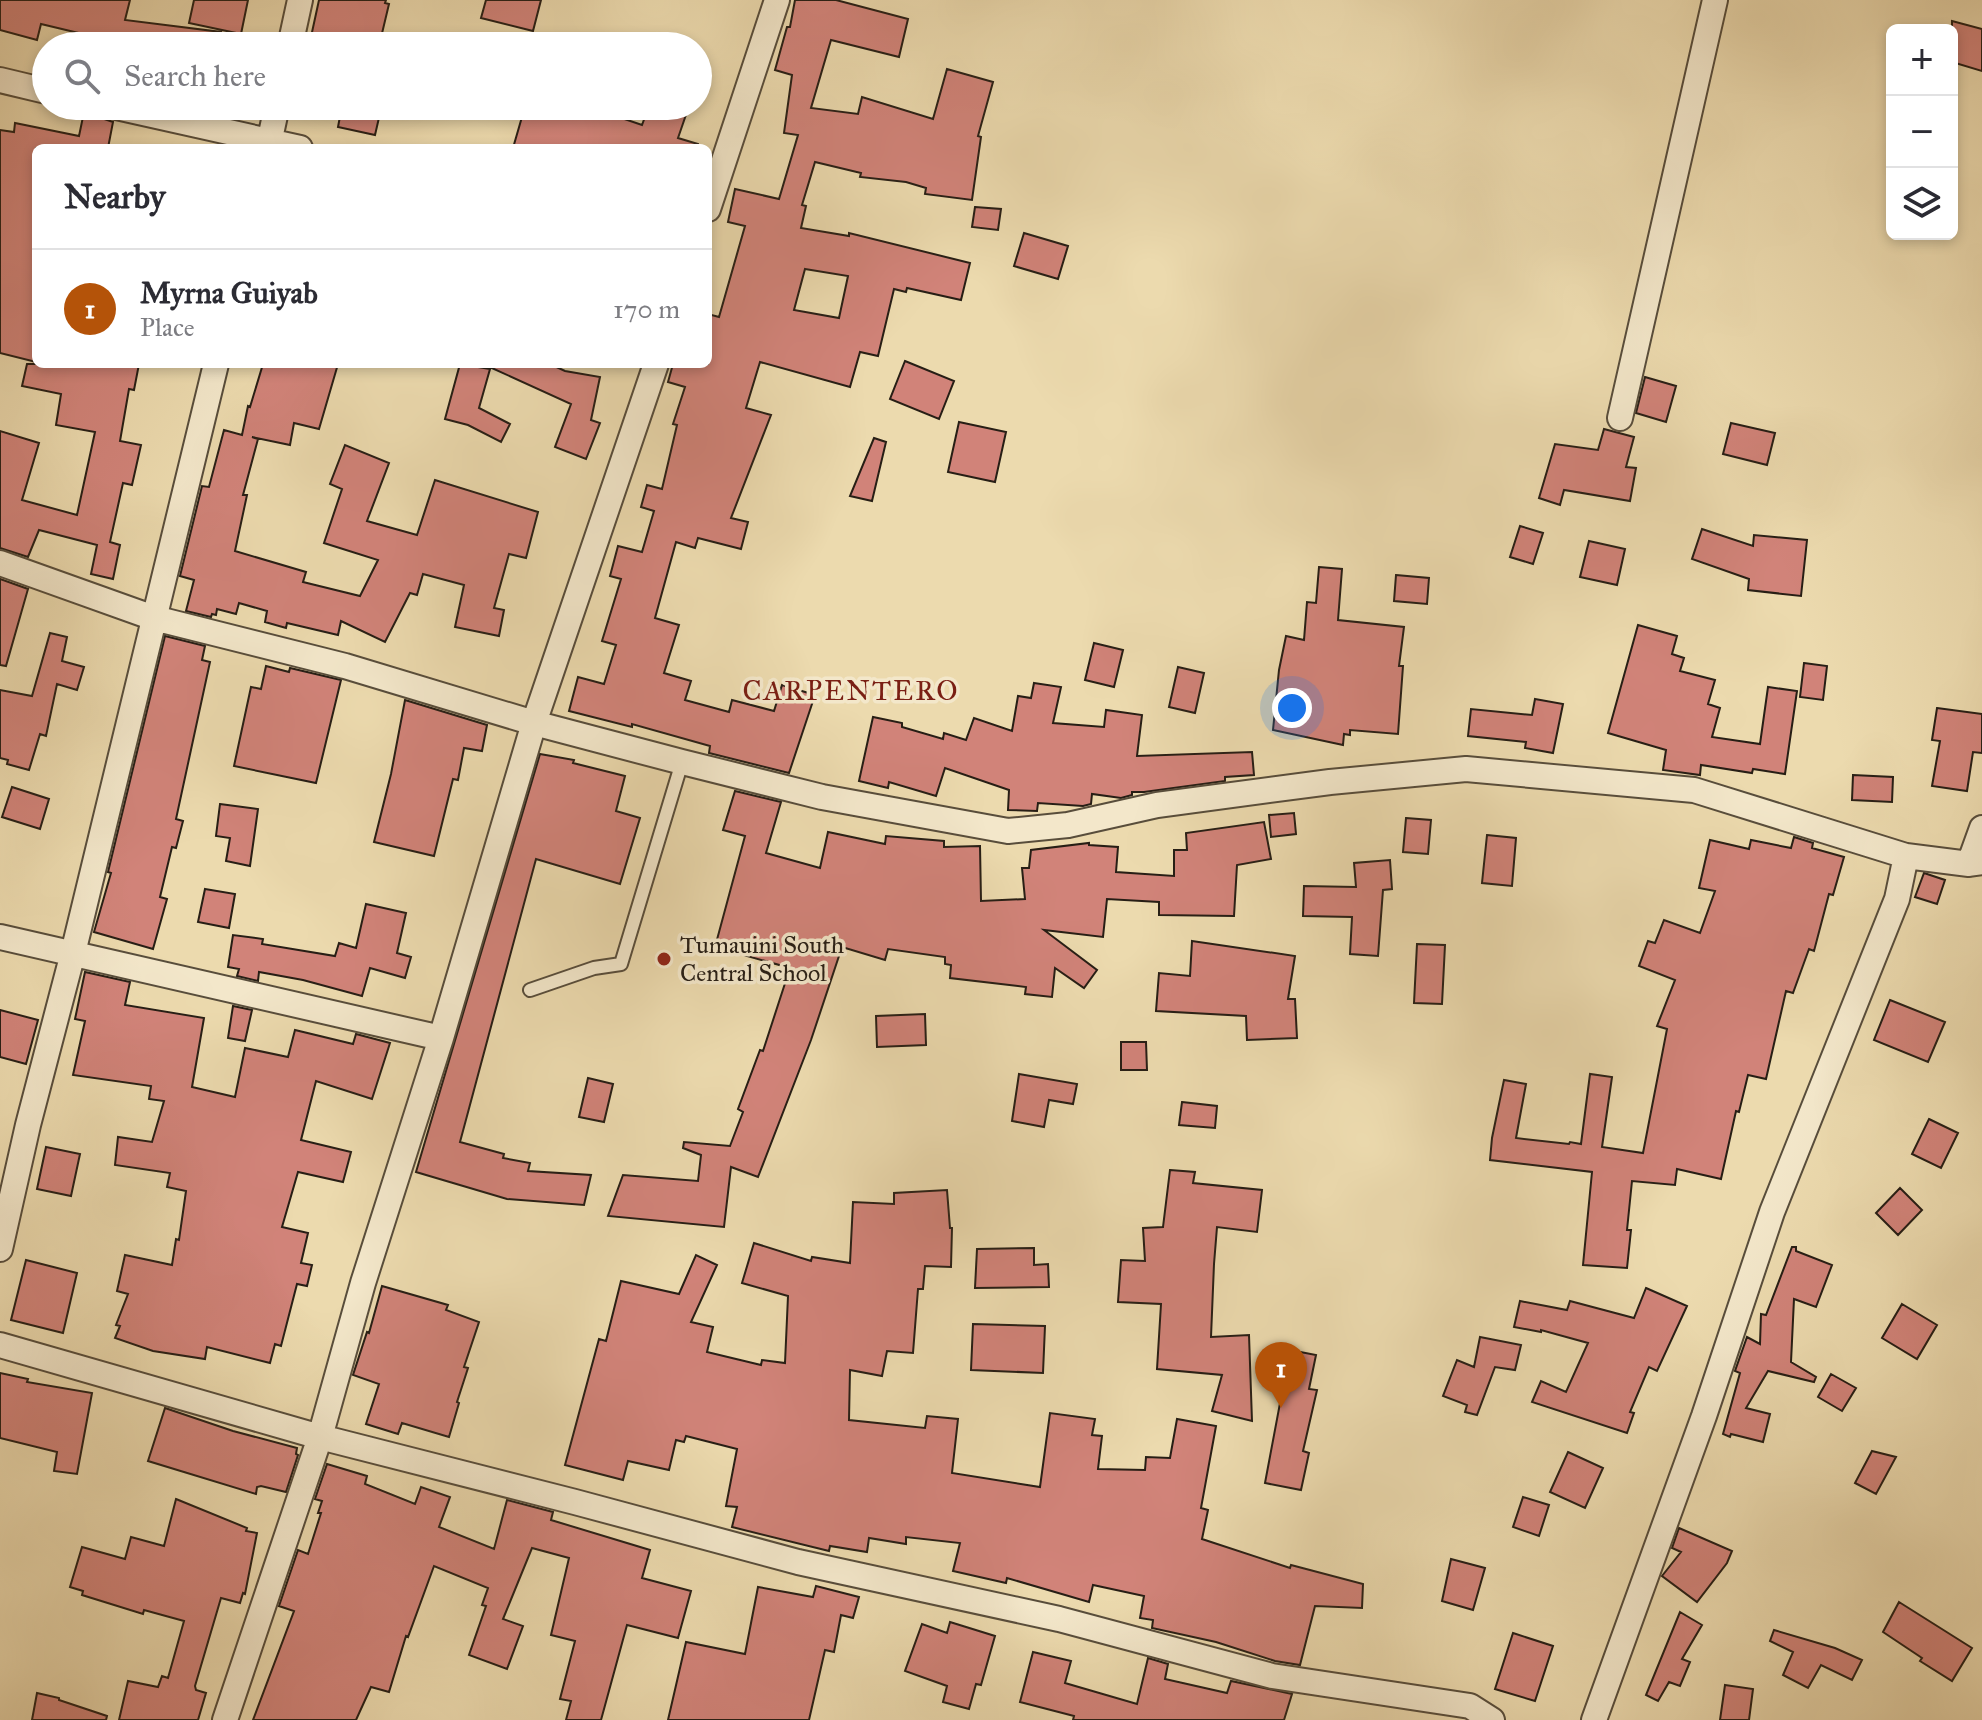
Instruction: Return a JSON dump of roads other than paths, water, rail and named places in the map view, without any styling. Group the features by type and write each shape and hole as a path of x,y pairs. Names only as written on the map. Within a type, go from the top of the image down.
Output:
{"street":[{"path":"293,32 300,0"},
{"path":"712,197 777,0"},
{"path":"1620,418 1715,0"},
{"path":"0,80 32,88"},
{"path":"168,120 265,144"},
{"path":"269,144 274,120"},
{"path":"0,1249 215,368"},
{"path":"225,1720 320,1437 363,1283 441,1038 534,723 655,368"},
{"path":"0,563 154,618 345,666 534,723 822,797 1008,831 1068,825 1157,805 1330,782 1466,769 1694,790 1906,856 1975,863 1982,828"},
{"path":"1594,1720 1704,1416 1772,1212 1897,899 1906,856"},
{"path":"0,937 441,1038"},
{"path":"0,1345 320,1437 798,1562 1059,1619 1272,1676 1470,1706 1492,1720"}],"lane":[{"path":"530,990 594,968 621,964 682,762"}],"place":[{"name":"Tumauini South Central School","path":"664,959"},
{"name":"Myrna Guiyab","path":"1281,1408"}],"district":[{"name":"CARPENTERO","path":"851,690"}]}
